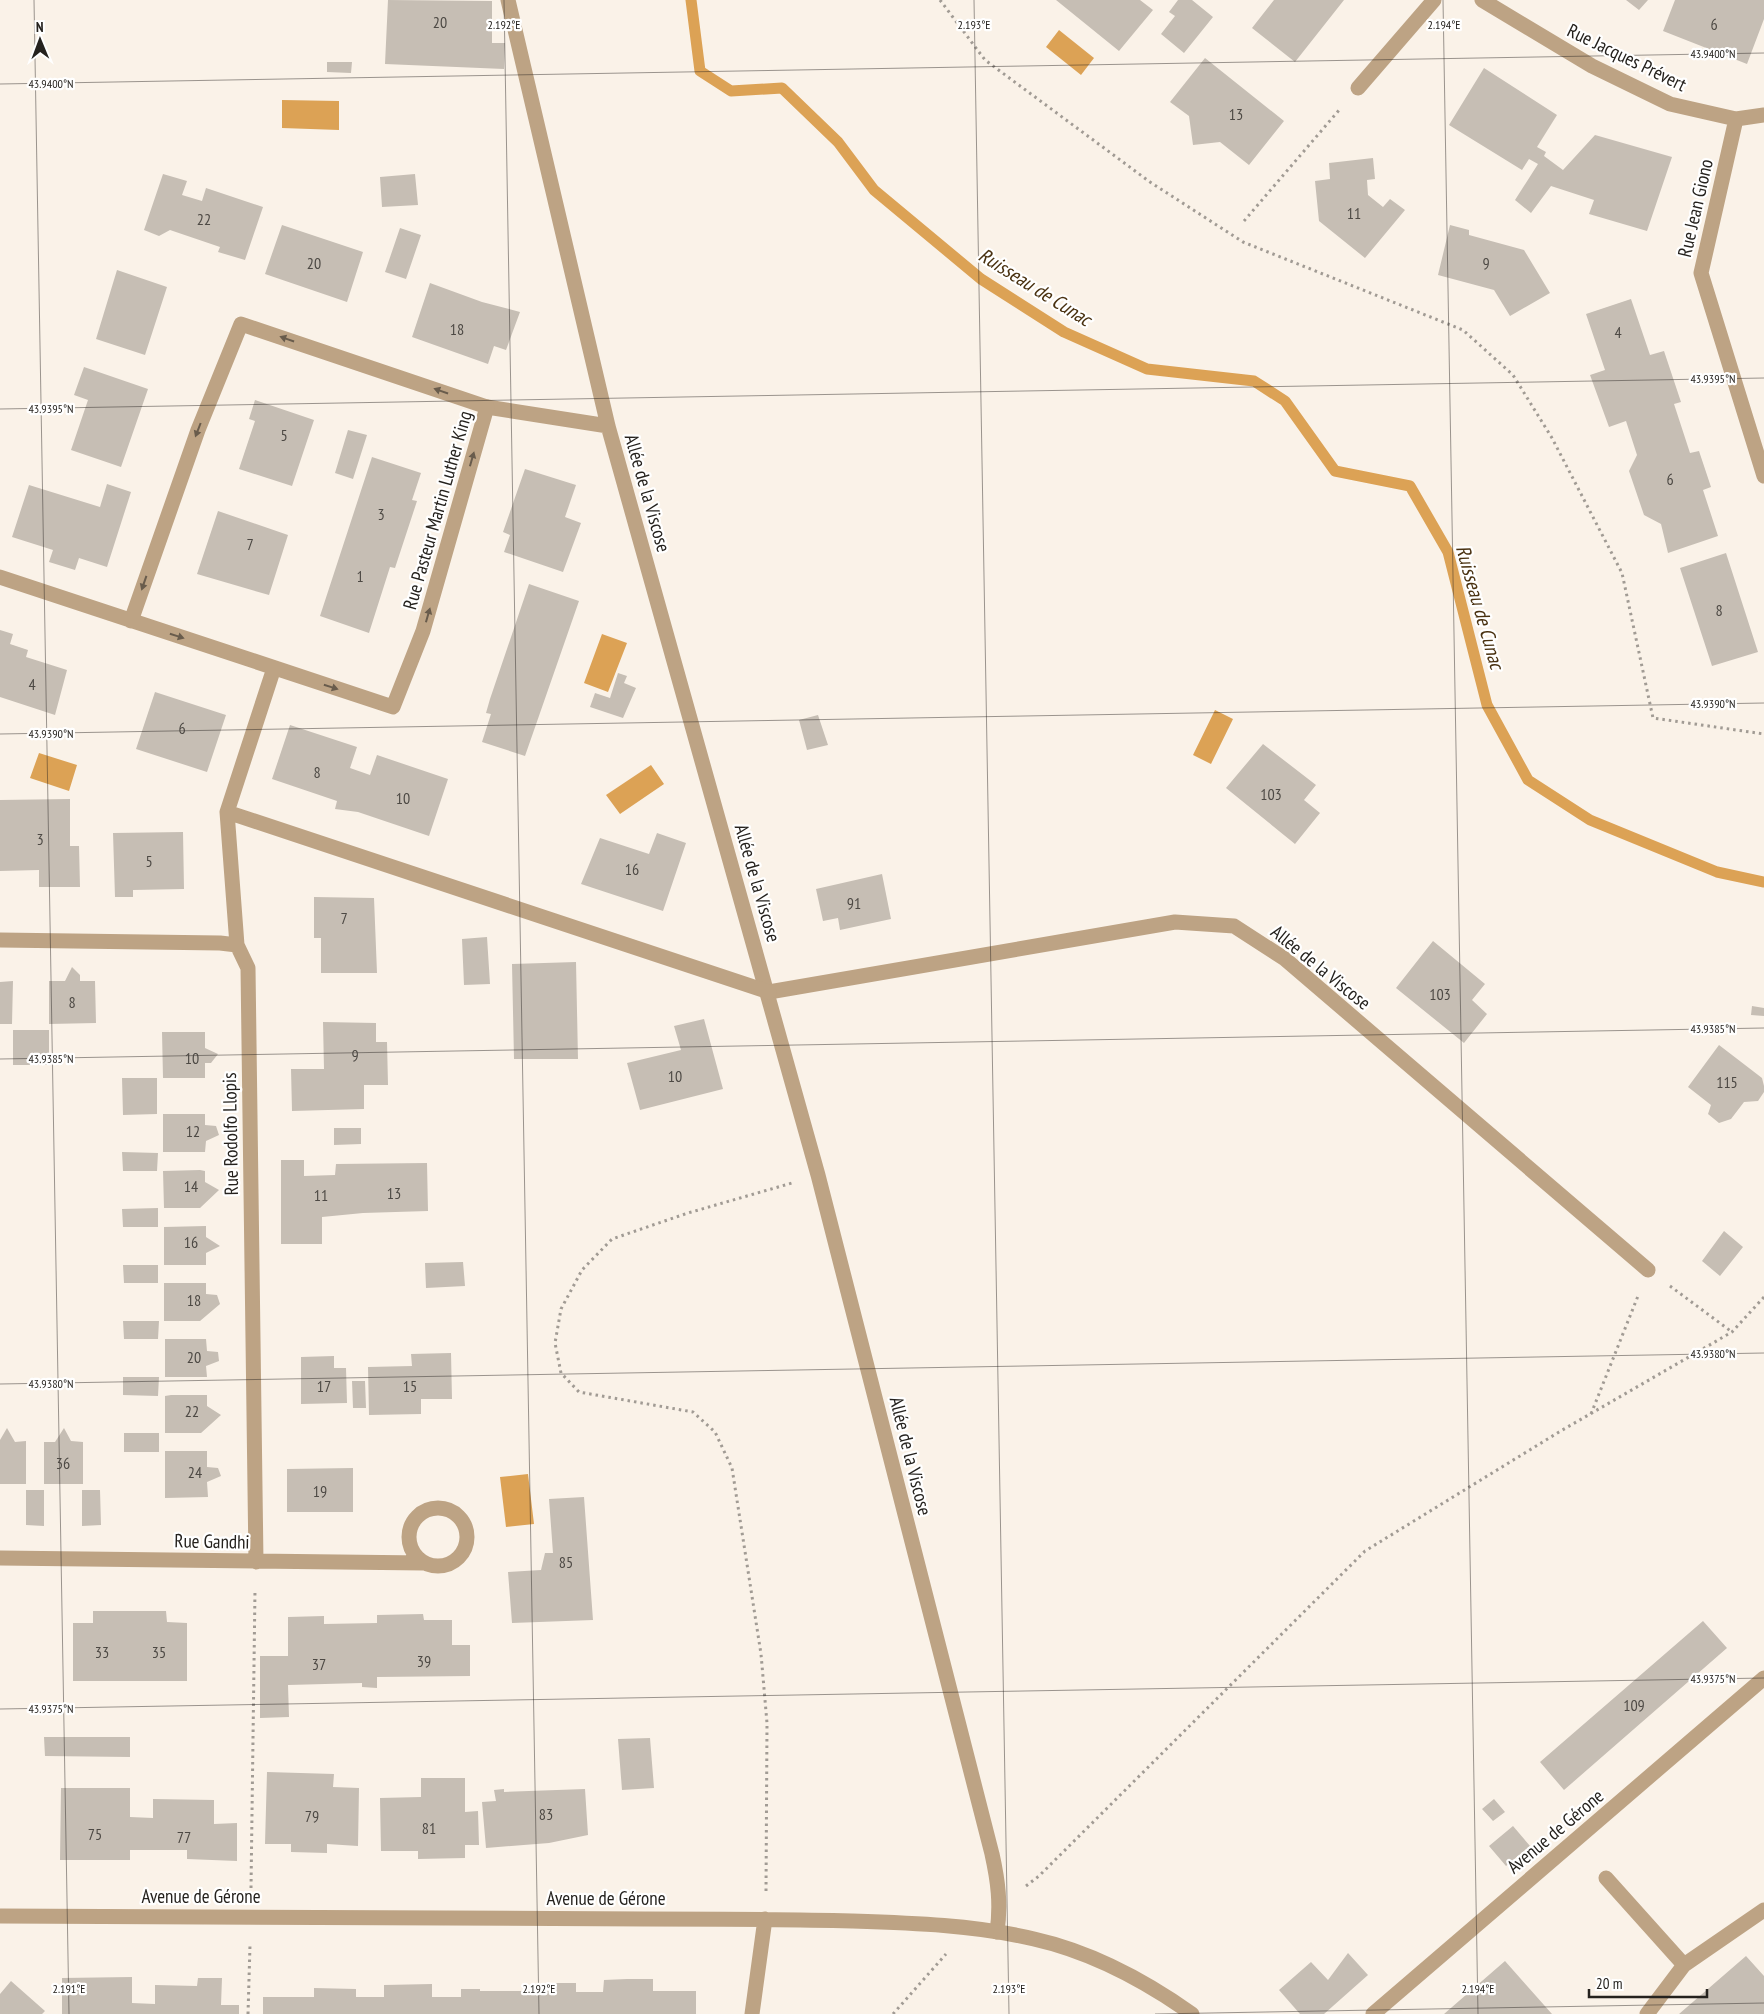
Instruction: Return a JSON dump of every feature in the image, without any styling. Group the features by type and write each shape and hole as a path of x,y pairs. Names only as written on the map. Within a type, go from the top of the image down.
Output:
{"street":[{"name":"Allée de la Viscose","path":"508,0 608,426 769,992 818,1175 992,1854 999,1884 1000,1906 997,1932"},
{"path":"1358,88 1434,0"},
{"name":"Rue Jacques Prévert","path":"1482,0 1592,66 1670,104 1736,119 1764,116"},
{"name":"Rue Jean Giono","path":"1736,119 1701,273 1764,476"},
{"name":"Rue Pasteur Martin Luther King","path":"0,577 393,707 423,631 487,407 241,324 198,430 131,620"},
{"path":"487,407 608,426"},
{"path":"0,940 220,943 237,945 227,812 274,668"},
{"path":"227,812 769,992"},
{"name":"Allée de la Viscose","path":"769,992 1175,922 1234,926 1285,959 1648,1270"},
{"name":"Rue Rodolfo Llopis","path":"237,945 248,968 256,1562"},
{"name":"Rue Gandhi","path":"0,1558 424,1563"},
{"name":"Avenue de Gérone","path":"1372,2014 1764,1678"},
{"path":"1606,1878 1684,1965"},
{"path":"1648,2014 1684,1965 1764,1910"},
{"name":"Avenue de Gérone","path":"0,1916 765,1919 898,1922 997,1932 1036,1939 1112,1965 1162,1993 1192,2014"},
{"path":"752,2014 765,1919"}],"path":[{"path":"940,0 985,60 1165,192 1243,242 1463,330 1513,375 1552,438 1622,573 1653,718 1764,734"},
{"path":"1244,222 1358,88"},
{"path":"765,1919 768,1850 767,1723 760,1654 732,1468 715,1432 693,1412 579,1392 561,1373 556,1343 561,1309 582,1270 612,1239 818,1175"},
{"path":"1591,1414 1648,1270 1732,1332"},
{"path":"1000,1906 1039,1876 1365,1551 1591,1414 1732,1332 1764,1298"},
{"path":"248,2014 256,1562"},
{"path":"893,2014 967,1929"}],"shaded area":[{"path":"1059,30 1094,58 1081,75 1046,47"},
{"path":"282,100 339,101 339,130 282,128"},
{"path":"602,634 627,643 608,692 584,683"},
{"path":"1215,710 1233,719 1211,764 1193,755"},
{"path":"39,753 77,765 69,791 30,778"},
{"path":"651,765 664,784 620,814 606,795"},
{"path":"528,1474 534,1524 506,1527 500,1477"}],"building":[{"path":"388,0 492,1 492,43 505,43 504,69 385,64"},
{"path":"1056,0 1140,0 1153,10 1119,51"},
{"path":"1178,0 1192,0 1213,17 1184,53 1161,34 1175,16 1169,12"},
{"path":"1274,0 1344,0 1295,62 1252,28"},
{"path":"1626,0 1648,0 1639,10"},
{"path":"1675,0 1764,0 1764,19 1747,64 1663,31"},
{"path":"1205,58 1284,121 1249,165 1220,142 1193,145 1189,116 1170,102"},
{"path":"327,62 352,62 351,73 327,72"},
{"path":"1484,68 1557,115 1537,147 1546,152 1544,156 1563,170 1595,135 1672,157 1647,231 1589,214 1594,200 1551,186 1531,213 1515,200 1538,164 1529,159 1522,170 1449,125"},
{"path":"1373,158 1375,179 1367,180 1368,195 1383,207 1390,199 1405,210 1365,258 1319,221 1315,181 1330,179 1329,163"},
{"path":"163,174 187,181 182,195 202,201 206,188 263,207 245,260 218,252 220,247 170,230 159,236 144,230"},
{"path":"415,174 418,205 382,207 380,177"},
{"path":"282,225 363,252 347,302 265,274"},
{"path":"1450,225 1469,230 1469,235 1524,250 1550,293 1510,316 1494,290 1438,275"},
{"path":"400,228 421,235 406,279 385,272"},
{"path":"117,270 167,287 145,355 96,339"},
{"path":"430,283 482,302 520,312 506,350 494,346 488,364 412,337"},
{"path":"1631,299 1650,355 1664,351 1681,402 1674,404 1690,453 1699,451 1711,487 1703,490 1718,536 1668,553 1661,524 1644,515 1629,471 1637,455 1626,421 1609,427 1590,375 1605,370 1586,314"},
{"path":"84,367 148,389 121,467 71,450 88,400 74,395"},
{"path":"255,400 314,420 292,486 239,469 255,421 249,419"},
{"path":"348,430 367,435 353,479 335,473"},
{"path":"372,457 421,473 412,500 417,501 395,568 390,567 369,633 320,616"},
{"path":"525,469 576,485 565,517 581,523 563,572 504,552 510,535 503,532"},
{"path":"107,484 131,492 107,567 79,558 75,570 49,562 53,550 12,537 29,485 100,507"},
{"path":"218,511 288,535 269,595 197,574"},
{"path":"1726,553 1758,652 1712,666 1680,568"},
{"path":"529,584 579,601 525,756 482,742 491,714 486,713 490,699"},
{"path":"0,630 13,634 10,644 28,650 26,657 67,670 55,715 0,697"},
{"path":"618,673 627,676 624,683 636,688 623,718 590,707 595,693 610,698"},
{"path":"155,692 226,715 207,772 136,749"},
{"path":"818,715 828,745 807,750 799,720"},
{"path":"290,725 357,747 350,768 370,775 377,755 448,779 429,836 358,812 335,809 337,801 272,779"},
{"path":"1263,744 1316,785 1304,800 1320,813 1295,844 1226,788"},
{"path":"70,799 70,846 79,846 80,887 39,887 39,870 0,871 0,800"},
{"path":"183,832 184,889 133,890 133,897 115,897 113,833"},
{"path":"657,833 686,843 663,911 581,884 600,838 649,854"},
{"path":"882,874 891,919 840,930 838,918 823,921 816,889"},
{"path":"314,897 374,898 377,973 321,973 321,938 314,938"},
{"path":"487,937 490,984 464,985 462,939"},
{"path":"1433,941 1485,984 1472,1000 1487,1014 1464,1043 1396,988"},
{"path":"576,962 578,1059 514,1059 512,964"},
{"path":"72,967 80,975 80,981 95,981 96,1023 49,1024 49,981 65,981"},
{"path":"13,981 12,1024 0,1024 0,982"},
{"path":"1752,1006 1764,1008 1764,1016 1751,1015"},
{"path":"704,1019 723,1089 640,1110 627,1063 681,1050 674,1026"},
{"path":"323,1022 376,1023 376,1042 387,1042 388,1085 364,1085 364,1109 292,1111 291,1069 324,1069"},
{"path":"13,1030 49,1030 49,1065 13,1065"},
{"path":"162,1032 205,1032 205,1048 218,1054 211,1063 205,1063 205,1078 163,1078"},
{"path":"1719,1045 1762,1078 1764,1092 1758,1101 1744,1102 1731,1119 1719,1123 1708,1114 1711,1105 1688,1087"},
{"path":"122,1078 157,1078 157,1114 123,1115"},
{"path":"163,1114 205,1114 205,1125 216,1126 219,1135 206,1141 205,1152 163,1152"},
{"path":"334,1128 361,1128 361,1144 334,1145"},
{"path":"122,1152 158,1153 157,1171 123,1171"},
{"path":"281,1160 304,1160 304,1176 335,1175 336,1164 427,1163 428,1211 363,1213 322,1217 322,1244 281,1244"},
{"path":"163,1171 205,1171 205,1182 219,1190 200,1208 164,1208"},
{"path":"158,1208 158,1227 123,1227 122,1209"},
{"path":"206,1226 206,1237 220,1246 206,1253 206,1265 164,1265 164,1227"},
{"path":"1724,1231 1743,1247 1720,1276 1702,1261"},
{"path":"463,1262 465,1286 426,1288 425,1263"},
{"path":"123,1265 158,1265 158,1283 124,1283"},
{"path":"164,1283 206,1283 206,1294 217,1295 220,1304 200,1321 164,1321"},
{"path":"123,1321 159,1321 158,1339 124,1339"},
{"path":"165,1339 206,1339 207,1351 218,1352 219,1361 206,1366 207,1377 165,1377"},
{"path":"451,1353 452,1399 421,1399 421,1414 369,1415 368,1367 412,1366 411,1354"},
{"path":"334,1356 334,1368 346,1368 347,1403 301,1404 301,1357"},
{"path":"123,1377 159,1377 158,1396 123,1395"},
{"path":"352,1381 365,1381 366,1408 353,1408"},
{"path":"207,1395 207,1406 221,1415 201,1433 165,1433 165,1396"},
{"path":"7,1428 15,1442 26,1441 26,1484 0,1484 0,1440"},
{"path":"64,1428 71,1441 83,1442 83,1484 44,1484 44,1442 55,1442"},
{"path":"124,1433 159,1433 159,1452 124,1452"},
{"path":"165,1451 207,1451 207,1467 218,1468 221,1476 207,1482 208,1497 165,1498"},
{"path":"353,1468 353,1512 287,1512 287,1469"},
{"path":"26,1490 44,1490 44,1526 26,1525"},
{"path":"82,1490 100,1490 101,1525 82,1526"},
{"path":"584,1497 593,1620 512,1623 508,1572 541,1570 545,1553 553,1553 549,1499"},
{"path":"93,1611 166,1611 167,1622 187,1623 187,1681 73,1681 73,1623 93,1623"},
{"path":"423,1614 424,1620 452,1620 452,1645 470,1645 470,1676 377,1677 377,1688 362,1687 362,1683 288,1685 289,1717 260,1718 260,1656 288,1656 288,1617 324,1616 324,1624 377,1623 377,1615"},
{"path":"1703,1621 1727,1648 1564,1790 1540,1762"},
{"path":"44,1737 130,1737 130,1757 45,1756"},
{"path":"650,1738 654,1788 622,1790 618,1739"},
{"path":"267,1772 334,1774 333,1787 359,1788 358,1846 327,1844 327,1853 291,1852 291,1844 265,1844"},
{"path":"421,1778 465,1778 465,1812 478,1811 479,1845 465,1845 465,1858 418,1859 418,1851 381,1851 380,1798 421,1797"},
{"path":"61,1788 130,1788 130,1817 153,1818 153,1799 214,1800 214,1824 237,1823 237,1861 187,1859 187,1850 130,1850 130,1860 60,1860"},
{"path":"504,1789 504,1792 585,1789 588,1835 549,1843 486,1848 482,1802 496,1801 494,1790"},
{"path":"1494,1799 1505,1812 1493,1821 1482,1809"},
{"path":"1513,1826 1530,1846 1506,1866 1489,1846"},
{"path":"1348,1953 1368,1975 1324,2014 1300,2014 1279,1990 1311,1962 1328,1980"},
{"path":"1746,1956 1764,1976 1764,2014 1679,2014"},
{"path":"1505,1961 1552,2014 1444,2014"},
{"path":"132,1977 132,2003 155,2004 155,1985 197,1986 198,1978 222,1978 221,2005 239,2005 239,2014 62,2014 62,1978"},
{"path":"653,1979 653,1991 696,1991 696,2014 263,2014 263,1997 314,1997 314,1988 356,1989 356,1997 384,1997 384,1985 432,1984 432,1997 461,1997 461,1989 480,1989 480,1991 555,1991 554,1983 576,1983 576,1992 603,1992 604,1980"},
{"path":"11,1981 45,2011 42,2014 0,2014 0,1994"}],"waterway":[{"name":"Ruisseau de Cunac","path":"691,0 700,71 731,91 782,88 838,142 874,190 981,279 1064,332 1147,369 1254,381 1285,401 1335,471 1410,486 1448,552 1487,705 1528,780 1590,820 1717,872 1764,882"}]}
